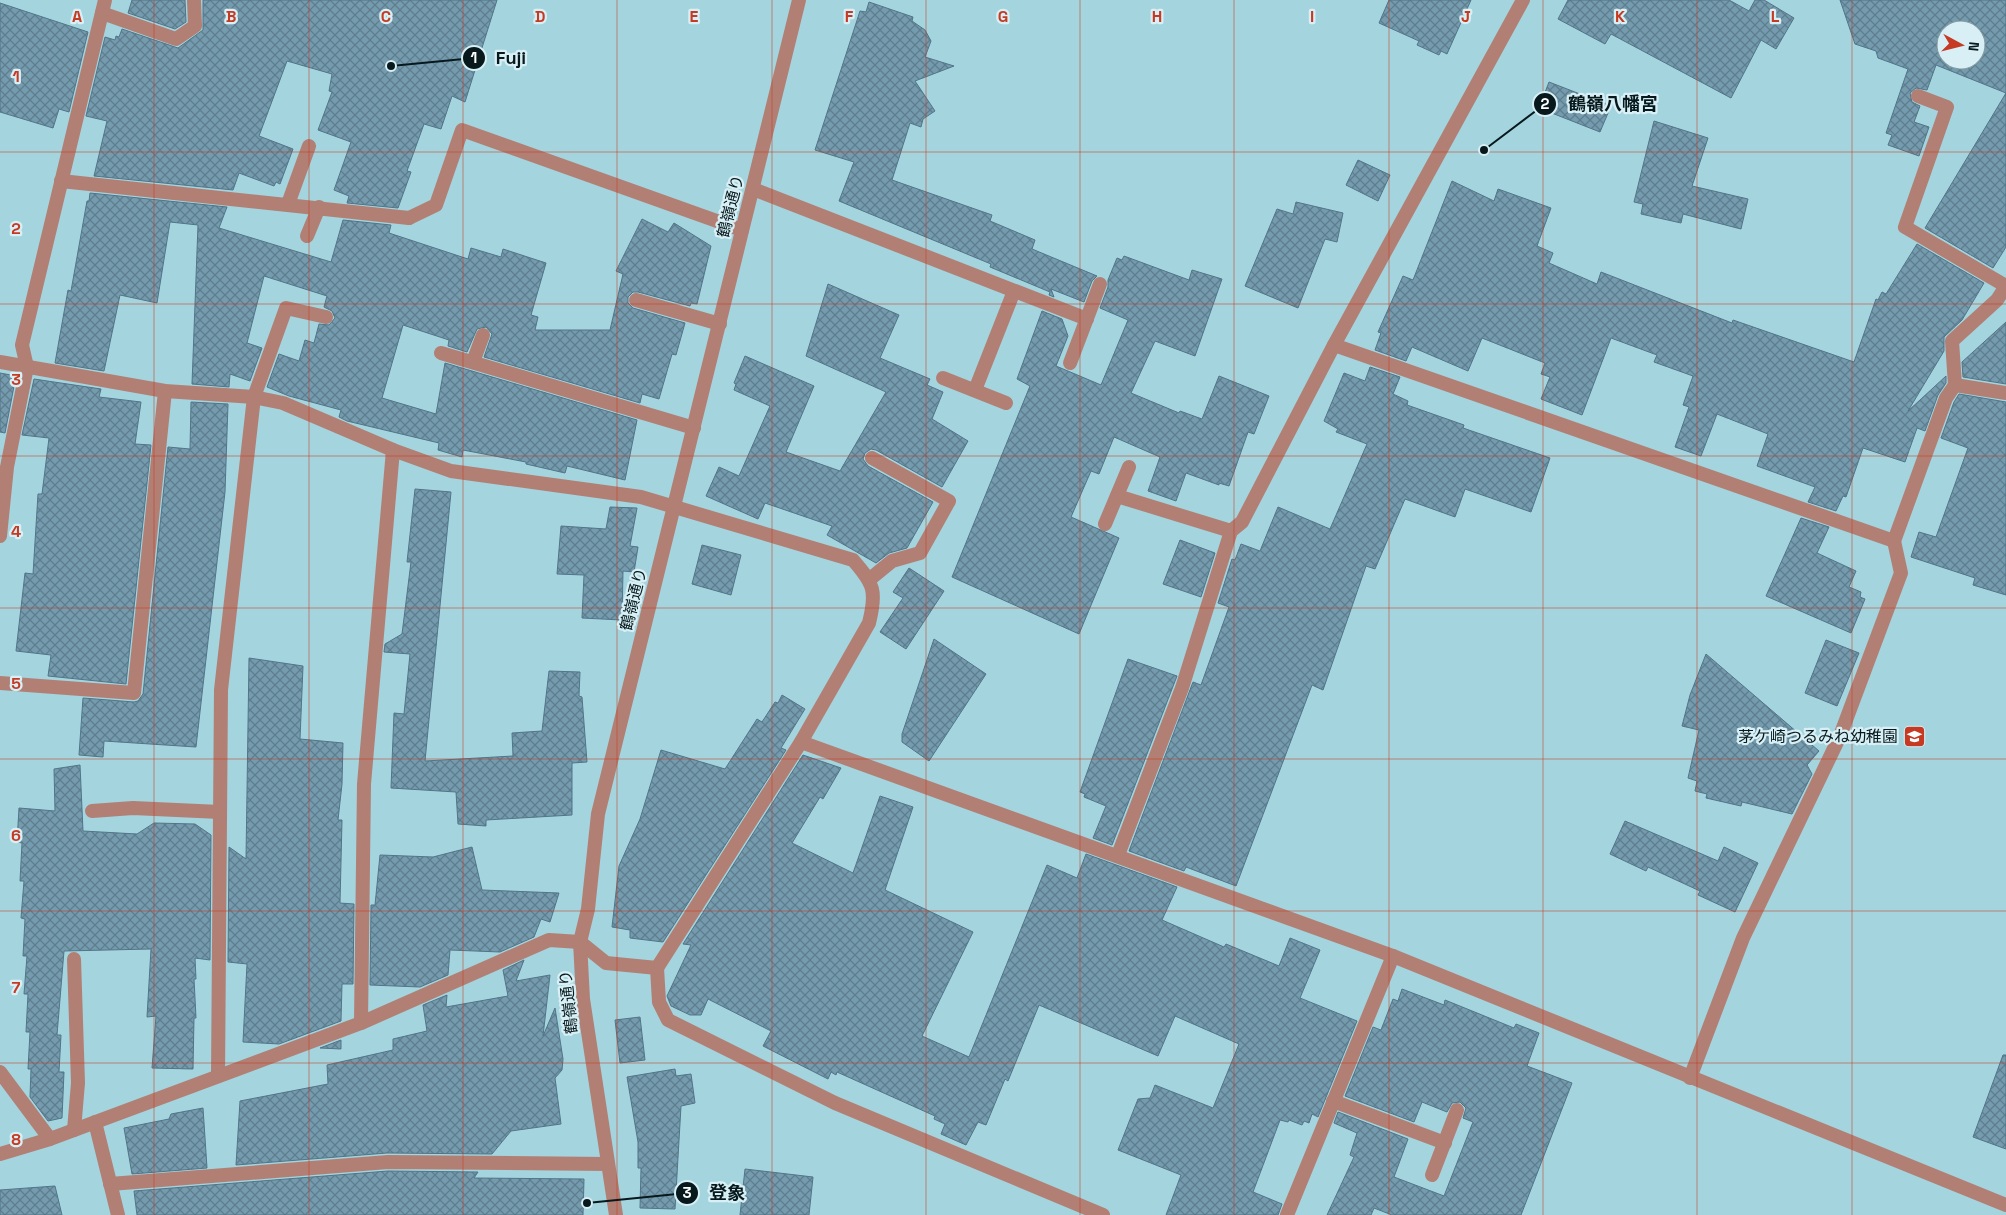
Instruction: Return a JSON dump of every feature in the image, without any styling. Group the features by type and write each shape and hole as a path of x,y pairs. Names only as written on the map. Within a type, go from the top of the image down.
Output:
{"street":[{"path":"0,536 4,466 27,367 22,345 104,6 176,39 195,26 194,0"},
{"name":"鶴嶺通り","path":"616,1215 583,999 580,942 588,909 598,814 799,0"},
{"path":"1118,856 1182,688 1231,531 1242,522 1334,345 1521,1"},
{"path":"1690,1078 1743,938 1840,736 1901,573 1894,541 1946,398 1955,385 1952,340 1997,300 2006,286 1905,227 1947,107 1918,96"},
{"path":"61,181 409,218 436,205 462,130 742,230"},
{"path":"288,204 309,146"},
{"path":"753,189 1087,319"},
{"path":"307,236 319,207"},
{"path":"1070,363 1100,284"},
{"path":"975,390 1014,291"},
{"path":"636,300 720,324"},
{"path":"218,1076 221,690 254,397 286,308 326,318"},
{"path":"473,362 482,335"},
{"path":"1334,345 1894,541"},
{"path":"441,353 694,428"},
{"path":"0,362 165,390 254,397 283,403 393,450 451,471 641,497 853,560 870,579 874,603 868,623 801,742 657,968 659,1002 668,1020 835,1104 1103,1215"},
{"path":"943,378 1006,403"},
{"path":"1955,385 2006,393"},
{"path":"0,683 134,693 165,390"},
{"path":"361,1023 364,784 393,450"},
{"path":"870,579 892,562 920,553 949,501 872,458"},
{"path":"1106,524 1129,467"},
{"path":"1117,496 1231,531"},
{"path":"801,742 1393,956 2006,1205"},
{"path":"92,812 133,808 220,812"},
{"path":"0,1154 50,1139 361,1023 550,940 580,942 606,963 657,968"},
{"path":"1287,1215 1393,956"},
{"path":"74,959 78,1083 74,1130"},
{"path":"0,1072 50,1139"},
{"path":"1333,1101 1445,1143"},
{"path":"1432,1176 1457,1110"},
{"path":"96,1122 118,1215"},
{"path":"110,1184 388,1162 608,1164"}],"building":[{"path":"132,0 185,0 186,22 175,29 128,13"},
{"path":"203,0 497,0 465,102 452,96 441,129 424,124 407,171 411,172 398,208 347,203 349,196 334,190 351,142 318,130 332,92 329,91 332,74 287,61 259,136 293,149 280,184 276,182 274,186 239,173 233,190 94,176 107,121 86,116 105,37 115,40 116,36 119,37 122,29 178,48 203,30"},
{"path":"1389,0 1471,0 1447,54 1441,51 1439,55 1417,45 1419,41 1379,23"},
{"path":"1568,0 1729,0 1749,11 1755,0 1764,0 1794,18 1776,49 1761,40 1731,98 1611,34 1605,44 1558,19"},
{"path":"1840,0 2006,0 2006,93 1948,70 1986,70 1986,20 1936,20 1936,65 1927,90 1916,88 1910,93 1912,102 1920,106 1914,122 1929,127 1919,156 1888,145 1892,135 1886,133 1908,69 1878,58 1876,51 1855,44"},
{"path":"869,2 913,17 912,21 925,30 931,41 925,57 954,66 915,81 935,111 923,119 921,127 910,123 892,180 992,215 990,221 1035,240 1032,249 1097,276 1092,281 1084,302 1051,289 1054,297 1049,295 1050,292 990,267 991,264 839,201 854,162 815,150 860,11 866,12"},
{"path":"0,3 88,32 69,112 59,109 53,128 0,112"},
{"path":"1549,82 1611,106 1600,132 1539,108"},
{"path":"2006,93 2006,247 1993,268 1925,228"},
{"path":"1654,121 1708,138 1692,186 1748,199 1741,229 1683,214 1681,223 1641,214 1643,204 1634,202"},
{"path":"1358,160 1390,175 1378,201 1346,185"},
{"path":"1452,181 1494,201 1498,189 1551,208 1537,246 1553,253 1549,263 1597,284 1601,272 1732,323 1733,320 1854,362 1876,299 1878,300 1882,292 1886,294 1917,244 1984,283 1962,320 1944,337 1944,351 1908,411 1946,376 1946,383 1938,395 1925,431 1917,428 1905,462 1863,448 1846,497 1843,496 1836,511 1808,502 1815,487 1757,466 1768,434 1717,414 1701,456 1675,447 1689,407 1683,405 1693,376 1654,362 1657,355 1611,338 1582,415 1541,399 1550,377 1541,374 1545,363 1482,338 1468,371 1412,347 1406,361 1375,350 1381,333 1378,332 1403,276 1413,280"},
{"path":"90,193 227,207 219,228 331,262 343,220 391,225 389,233 468,259 471,248 501,257 503,249 546,263 531,315 538,317 535,330 610,330 623,274 616,271 642,219 668,232 674,223 711,246 697,304 691,303 690,306 638,292 633,292 628,297 628,303 633,308 685,323 676,355 672,354 659,399 642,394 640,403 484,357 492,334 486,327 477,329 467,352 448,346 449,340 403,325 382,398 436,414 445,363 637,420 625,480 567,466 565,473 526,464 526,462 463,450 462,457 438,450 439,443 347,421 339,417 341,410 289,396 267,387 279,354 299,361 305,340 314,343 319,324 329,325 335,318 332,311 324,307 327,296 264,276 247,343 262,348 250,381 230,374 229,387 192,384 198,225 170,222 157,303 120,295 104,371 55,363 68,290 71,291"},
{"path":"1296,202 1343,213 1337,242 1325,239 1298,308 1245,286 1277,209 1293,214"},
{"path":"1124,256 1189,280 1192,270 1222,279 1195,356 1155,341 1131,393 1179,413 1180,411 1202,419 1219,376 1269,396 1254,434 1248,432 1229,486 1219,483 1219,485 1186,473 1176,501 1148,491 1160,457 1114,437 1099,474 1091,471 1071,517 1119,538 1079,634 952,577 1030,386 1017,379 1042,311 1062,319 1068,336 1056,366 1101,385 1128,320 1100,308 1117,258 1122,260"},
{"path":"828,284 899,315 880,358 930,379 927,385 943,392 932,419 968,441 942,487 876,450 871,449 865,453 863,459 868,466 933,502 907,548 889,553 876,563 827,535 832,526 765,503 758,519 706,496 719,467 739,476 770,406 734,390 736,384 734,383 745,356 814,386 786,452 840,471 886,392 806,356"},
{"path":"2006,322 2006,384 1963,377 1962,362"},
{"path":"1370,367 1400,377 1393,394 1408,401 1407,405 1464,425 1463,428 1550,458 1531,512 1465,489 1455,517 1405,499 1375,569 1366,566 1323,690 1312,685 1236,886 1186,867 1184,871 1129,851 1193,682 1201,685 1229,607 1218,603 1232,559 1235,560 1241,544 1260,551 1278,507 1330,529 1367,444 1336,432 1338,429 1324,421 1344,373 1365,381"},
{"path":"0,373 16,376 5,433 0,432"},
{"path":"34,379 101,389 99,397 141,402 135,444 151,445 126,684 48,676 51,655 16,651 25,573 33,574 38,494 42,494 49,438 22,435"},
{"path":"1959,394 2006,402 2006,595 1973,585 1975,578 1911,557 1919,532 1936,537 1968,448 1941,438 1954,402"},
{"path":"191,402 228,404 225,492 196,747 104,741 103,757 79,755 83,698 134,702 138,701 143,694 168,447 190,449"},
{"path":"415,489 451,492 425,761 513,756 512,733 542,731 549,671 580,672 579,696 582,697 587,762 572,763 572,815 486,820 486,826 458,824 456,792 391,788 394,713 404,714 410,654 384,652 385,644 402,634 411,562 407,562"},
{"path":"610,507 637,508 630,546 638,547 634,572 623,571 622,620 582,618 584,575 557,574 561,526 606,529"},
{"path":"1801,518 1829,527 1817,553 1856,571 1849,587 1861,592 1860,597 1865,599 1851,633 1766,596"},
{"path":"1180,540 1215,553 1201,597 1163,584"},
{"path":"702,545 741,555 731,595 692,584"},
{"path":"909,568 944,591 906,649 880,632 903,598 893,592"},
{"path":"934,639 986,674 929,761 902,742 902,734"},
{"path":"1826,640 1859,653 1837,706 1805,693"},
{"path":"1706,654 1819,751 1807,765 1812,774 1792,814 1742,802 1741,806 1706,798 1707,794 1695,791 1697,781 1688,778 1699,730 1682,726 1690,695"},
{"path":"249,658 303,666 300,739 343,743 342,784 338,820 342,820 340,903 354,904 353,984 342,984 341,1021 279,1044 243,1042 247,964 228,962 229,847 246,859"},
{"path":"1128,659 1177,676 1112,845 1093,838 1106,806 1084,797 1085,794 1080,792"},
{"path":"782,695 805,709 781,748 786,750 663,942 630,938 630,930 612,927 619,866 640,819 661,750 725,769 757,719 762,722 775,702 778,703"},
{"path":"803,755 841,768 823,799 820,797 792,843 853,873 880,796 913,807 885,890 973,932 922,1036 969,1057 1047,865 1077,878 1086,854 1177,887 1162,920 1224,947 1226,944 1279,966 1290,938 1320,950 1300,998 1357,1021 1318,1117 1312,1114 1309,1123 1304,1121 1302,1125 1289,1120 1288,1122 1280,1120 1253,1192 1282,1204 1278,1215 1166,1215 1181,1175 1118,1150 1138,1099 1150,1098 1155,1085 1213,1108 1239,1044 1175,1016 1158,1056 1039,1005 1008,1081 1005,1079 986,1125 978,1122 966,1145 941,1134 945,1124 934,1119 935,1116 837,1072 836,1075 831,1072 828,1079 763,1046 771,1031 708,999 701,1015 690,1015 671,1006 667,996 691,945 683,944"},
{"path":"80,765 83,831 137,834 154,823 195,824 211,835 210,960 195,958 196,1018 194,1018 193,1069 152,1068 156,1016 147,1017 151,949 64,951 57,1035 61,1035 59,1072 64,1072 62,1118 48,1121 30,1097 31,1069 28,1069 30,1032 26,1032 28,994 24,994 27,956 23,956 25,919 21,918 24,881 20,881 22,843 17,842 19,808 55,811 54,769"},
{"path":"1625,821 1718,861 1724,847 1758,863 1735,912 1698,895 1700,891 1648,867 1646,871 1610,854"},
{"path":"472,847 482,890 559,893 550,922 541,919 534,937 500,952 450,950 448,975 420,987 370,985 371,905 375,905 380,855 433,857"},
{"path":"524,960 516,981 550,975 543,1036 555,1008 563,1059 562,1070 555,1078 561,1124 511,1131 492,1154 387,1153 236,1165 240,1101 328,1084 327,1065 393,1050 393,1039 427,1031 423,1005 447,995 446,1007 508,996 503,970"},
{"path":"1402,989 1444,1005 1445,1000 1514,1028 1516,1024 1539,1033 1527,1066 1572,1083 1521,1215 1392,1215 1374,1208 1371,1215 1327,1215 1354,1157 1350,1155 1357,1133 1334,1123 1338,1112 1408,1139 1394,1177 1444,1196 1473,1122 1463,1118 1466,1108 1460,1102 1452,1103 1447,1112 1422,1102 1414,1122 1345,1096 1373,1027 1381,1030 1393,999 1398,1001"},
{"path":"640,1017 645,1060 620,1063 615,1020"},
{"path":"341,1040 341,1049 320,1048"},
{"path":"2003,1055 2006,1055 2006,1149 1973,1137"},
{"path":"675,1069 676,1076 691,1074 695,1103 681,1106 675,1209 640,1208 641,1168 638,1168 638,1142 627,1077"},
{"path":"203,1108 207,1168 132,1174 124,1128 169,1119 171,1114"},
{"path":"745,1169 813,1177 809,1215 740,1215"},
{"path":"388,1171 478,1172 474,1178 584,1179 583,1215 137,1215 134,1191"},
{"path":"55,1186 62,1215 0,1215 0,1190"}],"place":[{"name":"Fuji","path":"391,66"},
{"name":"鶴嶺八幡宮","path":"1484,150"},
{"name":"茅ケ崎つるみね幼稚園","path":"1914,736"},
{"name":"登象","path":"587,1203"}]}
